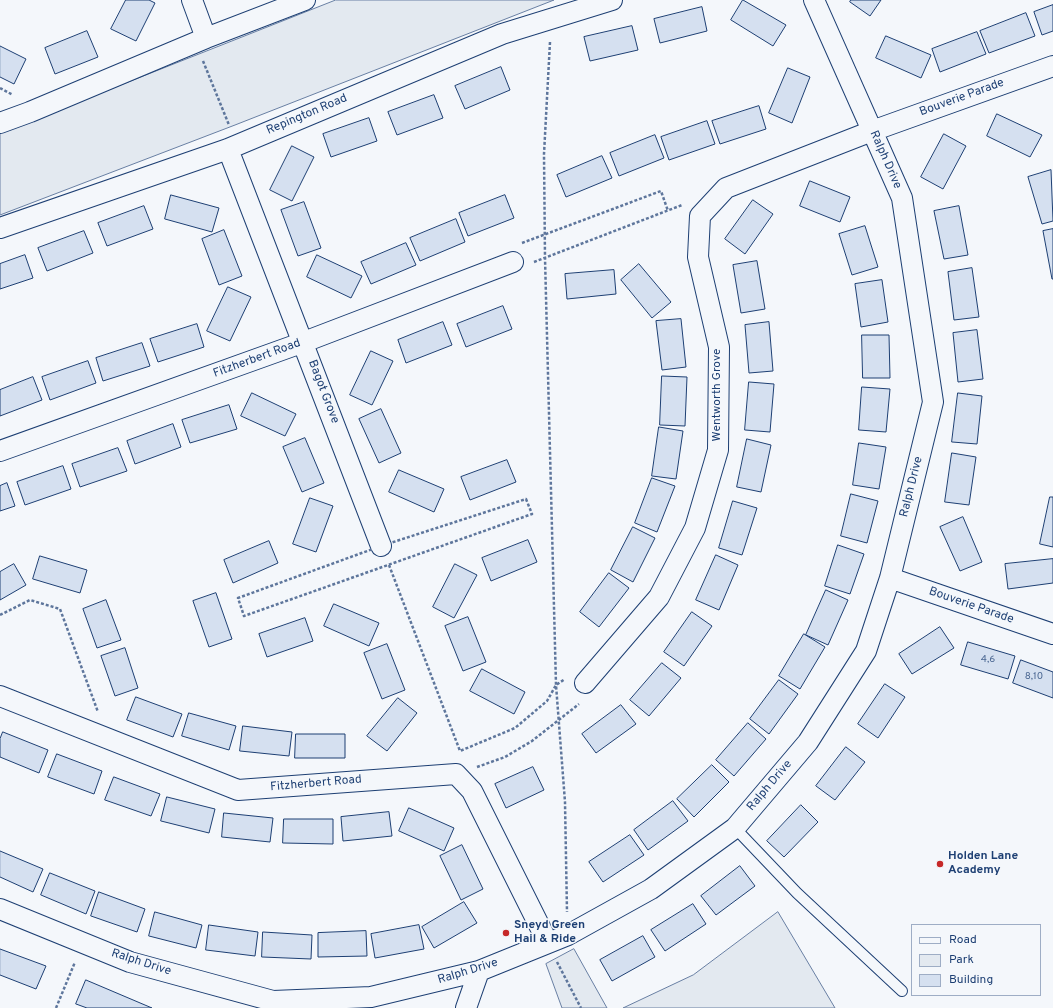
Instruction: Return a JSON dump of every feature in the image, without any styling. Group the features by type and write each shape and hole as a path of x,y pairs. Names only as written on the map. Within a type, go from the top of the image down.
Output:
{"street":[{"path":"192,0 206,38"},
{"path":"0,123 30,112 206,38 305,0"},
{"name":"Repington Road","path":"0,228 233,147 502,34 612,0"},
{"name":"Ralph Drive","path":"0,909 130,962 275,1004 371,997 479,971 568,934 651,889 735,828 808,742 866,651 890,578 933,402 902,198 814,0"},
{"name":"Bouverie Parade","path":"872,131 1053,66"},
{"name":"Wentworth Grove","path":"585,683 659,597 695,528 718,450 719,348 698,257 700,216 726,188 872,131"},
{"name":"Bagot Grove","path":"233,147 304,342 384,552"},
{"name":"Fitzherbert Road","path":"0,451 304,342 513,262"},
{"name":"Bouverie Parade","path":"890,578 1053,634"},
{"name":"Fitzherbert Road","path":"0,696 238,790 456,774"},
{"path":"456,774 472,791 548,943"},
{"path":"466,1008 479,971"}],"lane":[{"path":"735,828 797,894 902,991"}],"path":[{"path":"546,21 551,47 544,154 545,258 556,685 565,802 568,934"},
{"path":"206,38 201,56 233,147"},
{"path":"668,211 660,191 508,249 515,268 545,258 668,211 689,202"},
{"path":"384,552 460,751 515,728 547,701 556,685 574,672 585,683 592,694 558,719 532,741 505,757 456,774"},
{"path":"0,615 30,600 60,609 108,739"},
{"path":"56,1008 84,942"},
{"path":"548,943 581,1008"}],"green space":[{"path":"336,0 554,0 0,215 0,133"},
{"path":"778,912 835,1008 623,1008 693,975"},
{"path":"574,949 607,1008 562,1008 546,964"}],"building":[{"path":"126,0 149,0 155,3 136,41 111,29"},
{"path":"743,0 786,25 773,46 731,20"},
{"path":"851,0 881,0 870,16 850,2"},
{"path":"1053,5 1053,31 1042,35 1034,12"},
{"path":"702,7 707,31 660,43 654,19"},
{"path":"1026,13 1035,36 989,53 980,31"},
{"path":"632,26 638,50 590,61 584,37"},
{"path":"87,31 98,57 55,74 45,48"},
{"path":"977,32 986,54 940,72 932,49"},
{"path":"886,36 931,55 921,78 876,58"},
{"path":"0,46 26,59 14,84 0,77"},
{"path":"501,67 510,90 465,109 455,86"},
{"path":"788,68 810,77 792,123 769,113"},
{"path":"434,95 443,118 397,135 388,112"},
{"path":"759,106 766,129 720,144 712,121"},
{"path":"997,114 1042,135 1030,157 987,136"},
{"path":"369,118 377,141 331,157 323,134"},
{"path":"707,121 715,144 669,160 661,137"},
{"path":"944,134 966,146 943,189 921,177"},
{"path":"655,135 664,158 619,176 610,153"},
{"path":"292,146 314,157 292,201 270,190"},
{"path":"602,156 612,178 566,197 557,175"},
{"path":"1051,170 1053,221 1042,224 1028,177"},
{"path":"810,181 850,197 840,222 800,206"},
{"path":"171,195 219,208 212,232 165,219"},
{"path":"505,195 514,218 468,236 459,213"},
{"path":"753,200 773,214 745,254 725,239"},
{"path":"304,202 321,248 298,256 281,210"},
{"path":"144,206 153,229 107,246 98,223"},
{"path":"959,206 968,255 944,259 934,211"},
{"path":"456,219 465,242 420,261 410,238"},
{"path":"865,226 878,267 852,275 839,234"},
{"path":"1053,229 1053,279 1052,279 1043,231"},
{"path":"224,230 242,276 219,285 202,239"},
{"path":"84,231 93,253 47,271 38,248"},
{"path":"406,243 416,265 371,284 361,262"},
{"path":"25,255 33,278 0,289 0,264"},
{"path":"317,255 362,276 351,298 307,277"},
{"path":"757,261 765,309 741,313 733,265"},
{"path":"639,264 671,302 652,318 621,280"},
{"path":"972,268 979,317 954,320 948,272"},
{"path":"614,270 616,294 567,299 565,274"},
{"path":"882,280 888,322 861,327 855,284"},
{"path":"228,287 251,297 230,341 207,331"},
{"path":"503,306 512,329 466,347 457,324"},
{"path":"681,319 686,367 662,370 656,321"},
{"path":"443,322 452,345 406,363 398,340"},
{"path":"769,322 773,371 749,373 745,325"},
{"path":"197,324 204,347 158,362 150,339"},
{"path":"977,330 983,379 958,382 953,333"},
{"path":"862,335 889,335 890,378 863,378"},
{"path":"142,343 150,366 103,381 96,358"},
{"path":"371,351 393,361 372,405 350,395"},
{"path":"88,361 96,383 50,400 42,377"},
{"path":"662,376 687,377 685,426 660,425"},
{"path":"33,377 42,400 0,416 0,390"},
{"path":"749,382 774,384 770,432 745,430"},
{"path":"862,387 890,389 886,432 859,430"},
{"path":"252,393 296,414 285,436 241,416"},
{"path":"958,393 982,396 977,444 952,442"},
{"path":"229,405 237,429 190,443 182,420"},
{"path":"381,409 401,453 379,463 359,419"},
{"path":"173,424 181,447 135,464 127,441"},
{"path":"659,427 683,431 676,479 652,476"},
{"path":"305,438 324,483 302,492 283,447"},
{"path":"747,439 771,445 761,492 737,487"},
{"path":"859,443 886,447 879,489 853,485"},
{"path":"118,448 127,471 80,487 72,464"},
{"path":"952,453 976,457 969,505 945,502"},
{"path":"507,460 516,482 470,500 461,477"},
{"path":"63,466 71,489 25,505 17,482"},
{"path":"399,470 444,489 434,512 389,492"},
{"path":"652,478 675,486 657,532 635,523"},
{"path":"7,483 15,506 0,511 0,486"},
{"path":"851,494 878,501 867,543 841,536"},
{"path":"1050,497 1053,497 1053,547 1040,544"},
{"path":"310,498 333,506 316,552 293,544"},
{"path":"733,501 757,508 742,555 719,548"},
{"path":"963,517 982,562 960,571 940,527"},
{"path":"633,527 655,538 633,582 611,570"},
{"path":"528,540 537,562 491,581 482,558"},
{"path":"269,541 278,563 233,583 224,560"},
{"path":"838,545 864,554 850,594 825,586"},
{"path":"716,555 738,565 719,610 696,600"},
{"path":"40,556 87,570 80,593 33,579"},
{"path":"1053,559 1053,583 1008,589 1005,564"},
{"path":"14,564 26,585 0,600 0,572"},
{"path":"455,564 477,575 454,618 433,607"},
{"path":"609,573 629,588 599,627 580,612"},
{"path":"826,590 848,600 828,645 806,635"},
{"path":"216,593 232,639 209,647 193,601"},
{"path":"106,600 121,640 97,648 83,609"},
{"path":"334,604 379,623 369,646 324,626"},
{"path":"692,612 712,626 684,666 664,652"},
{"path":"468,617 486,662 463,671 445,626"},
{"path":"305,618 313,641 267,657 259,634"},
{"path":"940,627 954,648 912,674 899,654"},
{"path":"804,634 825,647 800,689 779,676"},
{"path":"968,642 1015,656 1008,679 961,665"},
{"path":"387,644 405,690 382,699 364,653"},
{"path":"125,648 138,688 115,696 101,656"},
{"path":"1021,660 1053,672 1053,698 1013,683"},
{"path":"662,663 681,678 649,716 630,700"},
{"path":"482,669 525,692 514,714 470,691"},
{"path":"779,680 798,694 769,734 750,719"},
{"path":"885,684 905,697 878,738 858,724"},
{"path":"136,697 182,714 173,737 127,720"},
{"path":"398,698 417,713 387,751 367,736"},
{"path":"621,705 636,724 596,753 582,734"},
{"path":"189,713 236,726 229,750 182,736"},
{"path":"748,723 766,739 734,776 716,760"},
{"path":"243,726 292,732 289,756 240,751"},
{"path":"3,732 48,750 39,773 0,757 0,739"},
{"path":"296,734 345,734 345,758 295,758"},
{"path":"846,747 865,762 835,800 816,786"},
{"path":"57,754 102,771 94,794 48,777"},
{"path":"712,765 729,782 694,817 677,799"},
{"path":"533,767 544,790 506,808 495,784"},
{"path":"114,777 160,794 151,816 105,800"},
{"path":"167,797 215,809 209,833 161,821"},
{"path":"673,801 688,821 648,850 634,830"},
{"path":"801,805 818,822 784,857 767,841"},
{"path":"409,808 454,828 444,851 399,831"},
{"path":"389,812 392,836 343,841 341,817"},
{"path":"224,813 273,818 270,842 222,837"},
{"path":"284,819 333,819 333,844 283,843"},
{"path":"630,835 644,855 603,882 589,862"},
{"path":"462,845 483,889 461,900 440,856"},
{"path":"0,851 43,869 33,892 0,877"},
{"path":"740,866 755,886 716,915 701,896"},
{"path":"50,873 95,891 86,914 41,895"},
{"path":"99,892 145,909 137,932 91,916"},
{"path":"464,902 477,923 434,948 422,927"},
{"path":"693,904 706,924 665,951 651,930"},
{"path":"155,912 202,925 196,948 149,936"},
{"path":"209,925 258,932 255,956 206,950"},
{"path":"419,925 424,949 375,958 371,934"},
{"path":"366,931 367,956 318,957 318,933"},
{"path":"263,932 312,935 311,959 262,957"},
{"path":"643,936 655,957 612,981 600,960"},
{"path":"0,949 46,966 36,989 0,975"},
{"path":"86,980 152,1008 87,1008 76,1004"}],"place":[{"name":"Holden Lane Academy","path":"940,864"},
{"name":"Sneyd Green Hail & Ride","path":"506,933"}]}
